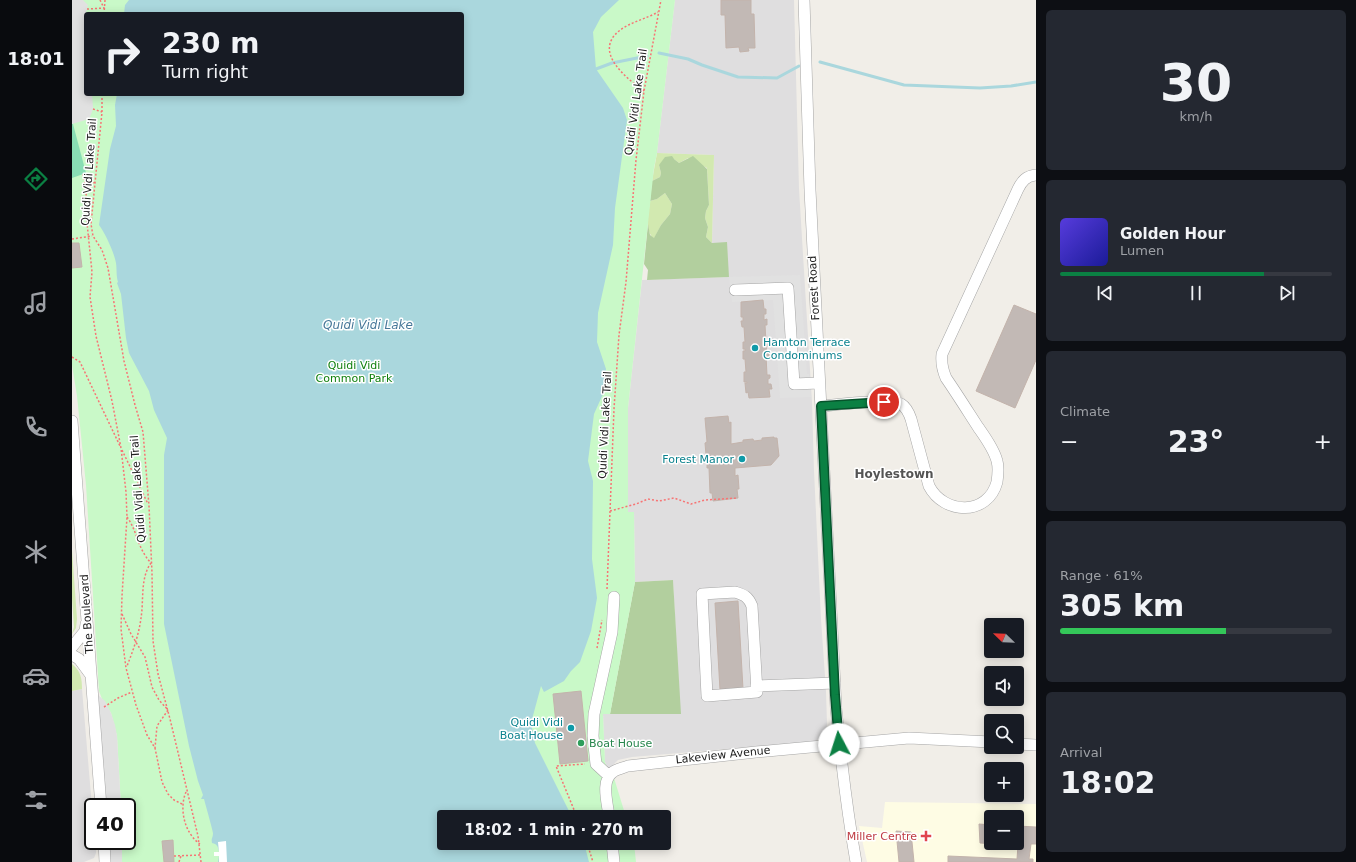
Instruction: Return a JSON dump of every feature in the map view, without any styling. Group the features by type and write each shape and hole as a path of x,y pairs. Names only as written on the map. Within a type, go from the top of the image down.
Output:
{"street":[{"name":"Forest Road","path":"804,0 810,190 835,683 839,744 849,824 856,862"},
{"path":"821,406 884,402 896,402 902,404 907,409 911,418 929,486 935,496 956,508 974,507 990,497 998,476 998,461 946,378 942,370 942,354 1018,189 1028,176 1036,174"},
{"path":"735,290 788,288 794,384 819,382"},
{"name":"The Boulevard","path":"72,422 76,508 87,618 100,798"},
{"path":"735,592 744,595 749,599 752,613 756,686 757,692 707,696 702,594 735,592"},
{"path":"608,810 606,782 609,776 596,764 593,736 594,714 612,632 610,595"},
{"path":"72,647 85,631 87,618"},
{"path":"72,655 79,659 91,675"},
{"path":"756,686 835,683"},
{"name":"Lakeview Avenue","path":"609,776 612,772 628,766 839,744 909,738 984,742"},
{"path":"1024,744 1036,745"},
{"path":"105,850 106,862"},
{"path":"613,850 614,862"}],"path":[{"path":"100,0 104,8"},
{"path":"104,12 105,0"},
{"name":"Quidi Vidi Lake Trail","path":"610,595 610,485 619,335 626,282 636,160 644,90 661,0"},
{"path":"87,9 104,8"},
{"path":"644,90 631,82 615,65 611,57 610,43 619,31 659,12"},
{"name":"Quidi Vidi Lake Trail","path":"102,96 102,112 92,224 93,236 102,250 108,268 124,361 143,432 149,506 153,641 158,674 200,844 201,862"},
{"path":"93,109 102,112"},
{"path":"83,174 86,189 88,237 92,272 90,297 93,319 121,448 126,492 127,517 121,629 126,668 132,692 147,735 155,748"},
{"path":"86,189 95,182"},
{"path":"72,239 93,236"},
{"path":"72,357 80,362 149,506"},
{"path":"610,511 648,499 659,501 674,498 691,504 705,500 738,498"},
{"path":"126,668 138,634 142,617 144,577 147,568 151,563 144,555 131,523 127,517"},
{"path":"121,612 145,657 152,687 159,700 168,710 157,726 155,748 162,782 168,794 174,800 182,804"},
{"path":"596,654 602,616"},
{"path":"107,705 132,692"},
{"path":"574,810 556,766 590,764"},
{"path":"187,791 182,804 186,825 192,836 200,844"},
{"path":"589,850 593,862"},
{"path":"174,856 200,855"},
{"path":"179,862 182,856"}],"shaded area":[{"path":"72,0 83,0 88,5 86,12 84,12 84,96 92,96 93,107 89,119 72,124"},
{"path":"675,0 794,0 799,189 812,402 814,471 827,724 826,731 821,738 813,742 632,757 618,760 608,770 605,762 603,714 680,714 673,580 635,582 634,512 628,512 628,408 642,280 729,277 712,243 714,155 657,153"},
{"path":"800,275 807,374 809,374 811,397 780,398 773,300 732,302 729,277"},
{"path":"82,689 91,798 84,798 84,850 96,850 94,858 84,862 72,862 72,691"},
{"path":"92,690 105,701 111,713 117,736 120,798 100,798"},
{"name":"Miller Centre","path":"885,802 1036,804 1036,862 867,862 859,826 882,828"},
{"path":"104,850 122,850 122,862 105,862"}],"green space":[{"name":"Quidi Vidi Lake","path":"72,0 675,0 654,168 628,408 628,512 634,512 635,582 610,714 603,714 605,762 608,770 614,778 624,810 437,810 437,850 635,850 636,862 122,862 122,850 136,850 136,798 120,798 117,736 111,713 99,691 86,485 77,396 72,365"},
{"path":"72,124 86,173 72,178"},
{"path":"657,153 714,155 712,243 706,237 708,227 705,218 709,205 707,168 688,158 679,163 674,159 659,165 661,173 660,177 652,181"},
{"path":"672,156 679,163 693,156 707,169 709,205 705,218 708,227 706,237 712,243 727,242 729,277 647,280 648,270 644,264 648,224 650,235 654,238 661,225 670,214 672,204 665,193 657,199 650,201 652,181 660,177 661,173 659,165 665,157"},
{"path":"665,193 672,204 670,214 661,225 654,239 648,226 650,201 657,199"},
{"path":"72,550 77,619 76,628 72,634 74,627 72,598"},
{"path":"673,580 681,714 610,714 635,582"},
{"path":"72,664 80,675 82,689 72,691"}],"water":[{"name":"Quidi Vidi Lake","path":"129,0 619,0 601,17 593,32 596,69 623,108 627,120 615,208 613,245 598,313 597,342 606,369 603,394 594,414 588,461 593,481 592,559 597,598 591,631 580,662 564,681 544,692 541,686 531,723 535,743 568,810 437,810 437,850 586,850 589,862 218,862 219,856 214,856 214,852 219,852 219,850 216,845 212,843 212,827 204,799 201,799 203,795 189,746 164,624 164,455 167,438 154,410 149,391 129,353 121,294 117,283 116,263 109,243 99,225 110,149 116,126 115,105 117,96 464,96 464,12 124,12 125,5"}],"pier":[{"path":"226,841 227,862 219,862 219,856 214,856 214,852 219,852 218,842"}],"building":[{"path":"721,0 751,0 751,14 754,14 755,48 748,48 749,51 740,52 739,47 726,48 725,15 721,15"},
{"path":"72,243 79,243 82,267 72,268"},
{"name":"Hamton Terrace Condominums","path":"763,300 764,309 766,309 764,320 767,319 767,325 765,325 766,342 768,342 769,346 766,346 767,352 769,352 769,356 766,356 767,375 770,375 768,384 771,384 772,389 769,389 770,397 749,398 748,392 746,393 745,383 747,382 744,382 744,372 746,372 745,359 743,359 743,351 745,351 745,349 743,349 743,342 745,342 744,327 742,327 741,321 743,321 743,317 741,317 741,302"},
{"path":"1014,305 1036,314 1036,360 1015,408 976,391"},
{"name":"Forest Manor","path":"728,416 729,423 731,422 731,444 743,442 743,440 753,439 754,441 762,440 762,438 774,437 777,438 779,456 771,465 735,468 735,476 738,475 738,498 713,501 712,493 710,493 709,468 707,468 707,462 709,462 708,455 706,455 705,443 707,442 705,418"},
{"path":"738,601 743,689 720,690 715,603"},
{"name":"Quidi Vidi Boat House","path":"581,691 588,761 560,764 553,694"},
{"path":"979,824 984,824 984,843 980,843"},
{"path":"1024,826 1036,827 1036,844 1031,844 1029,859 1033,859 1033,862 948,862 948,856 1017,859 1018,850 1024,850"},
{"path":"896,831 911,832 914,862 899,862"},
{"path":"173,840 174,862 164,862 162,841"}],"waterway":[{"path":"659,53 688,59 738,77 777,78 799,66"},
{"path":"596,69 612,63 647,56"},
{"path":"820,62 904,85 980,88 1011,86 1036,82"}],"place":[{"name":"Hamton Terrace Condominums","path":"755,348"},
{"name":"Forest Manor","path":"742,459"},
{"name":"Quidi Vidi Boat House","path":"571,728"},
{"name":"Boat House","path":"581,743"},
{"name":"Miller Centre","path":"926,836"}],"district":[{"name":"Hoylestown","path":"894,474"}],"route":[{"path":"839,744 835,695 821,406 884,402"}],"park label":[{"name":"Quidi Vidi Common Park","path":"354,371"}]}
